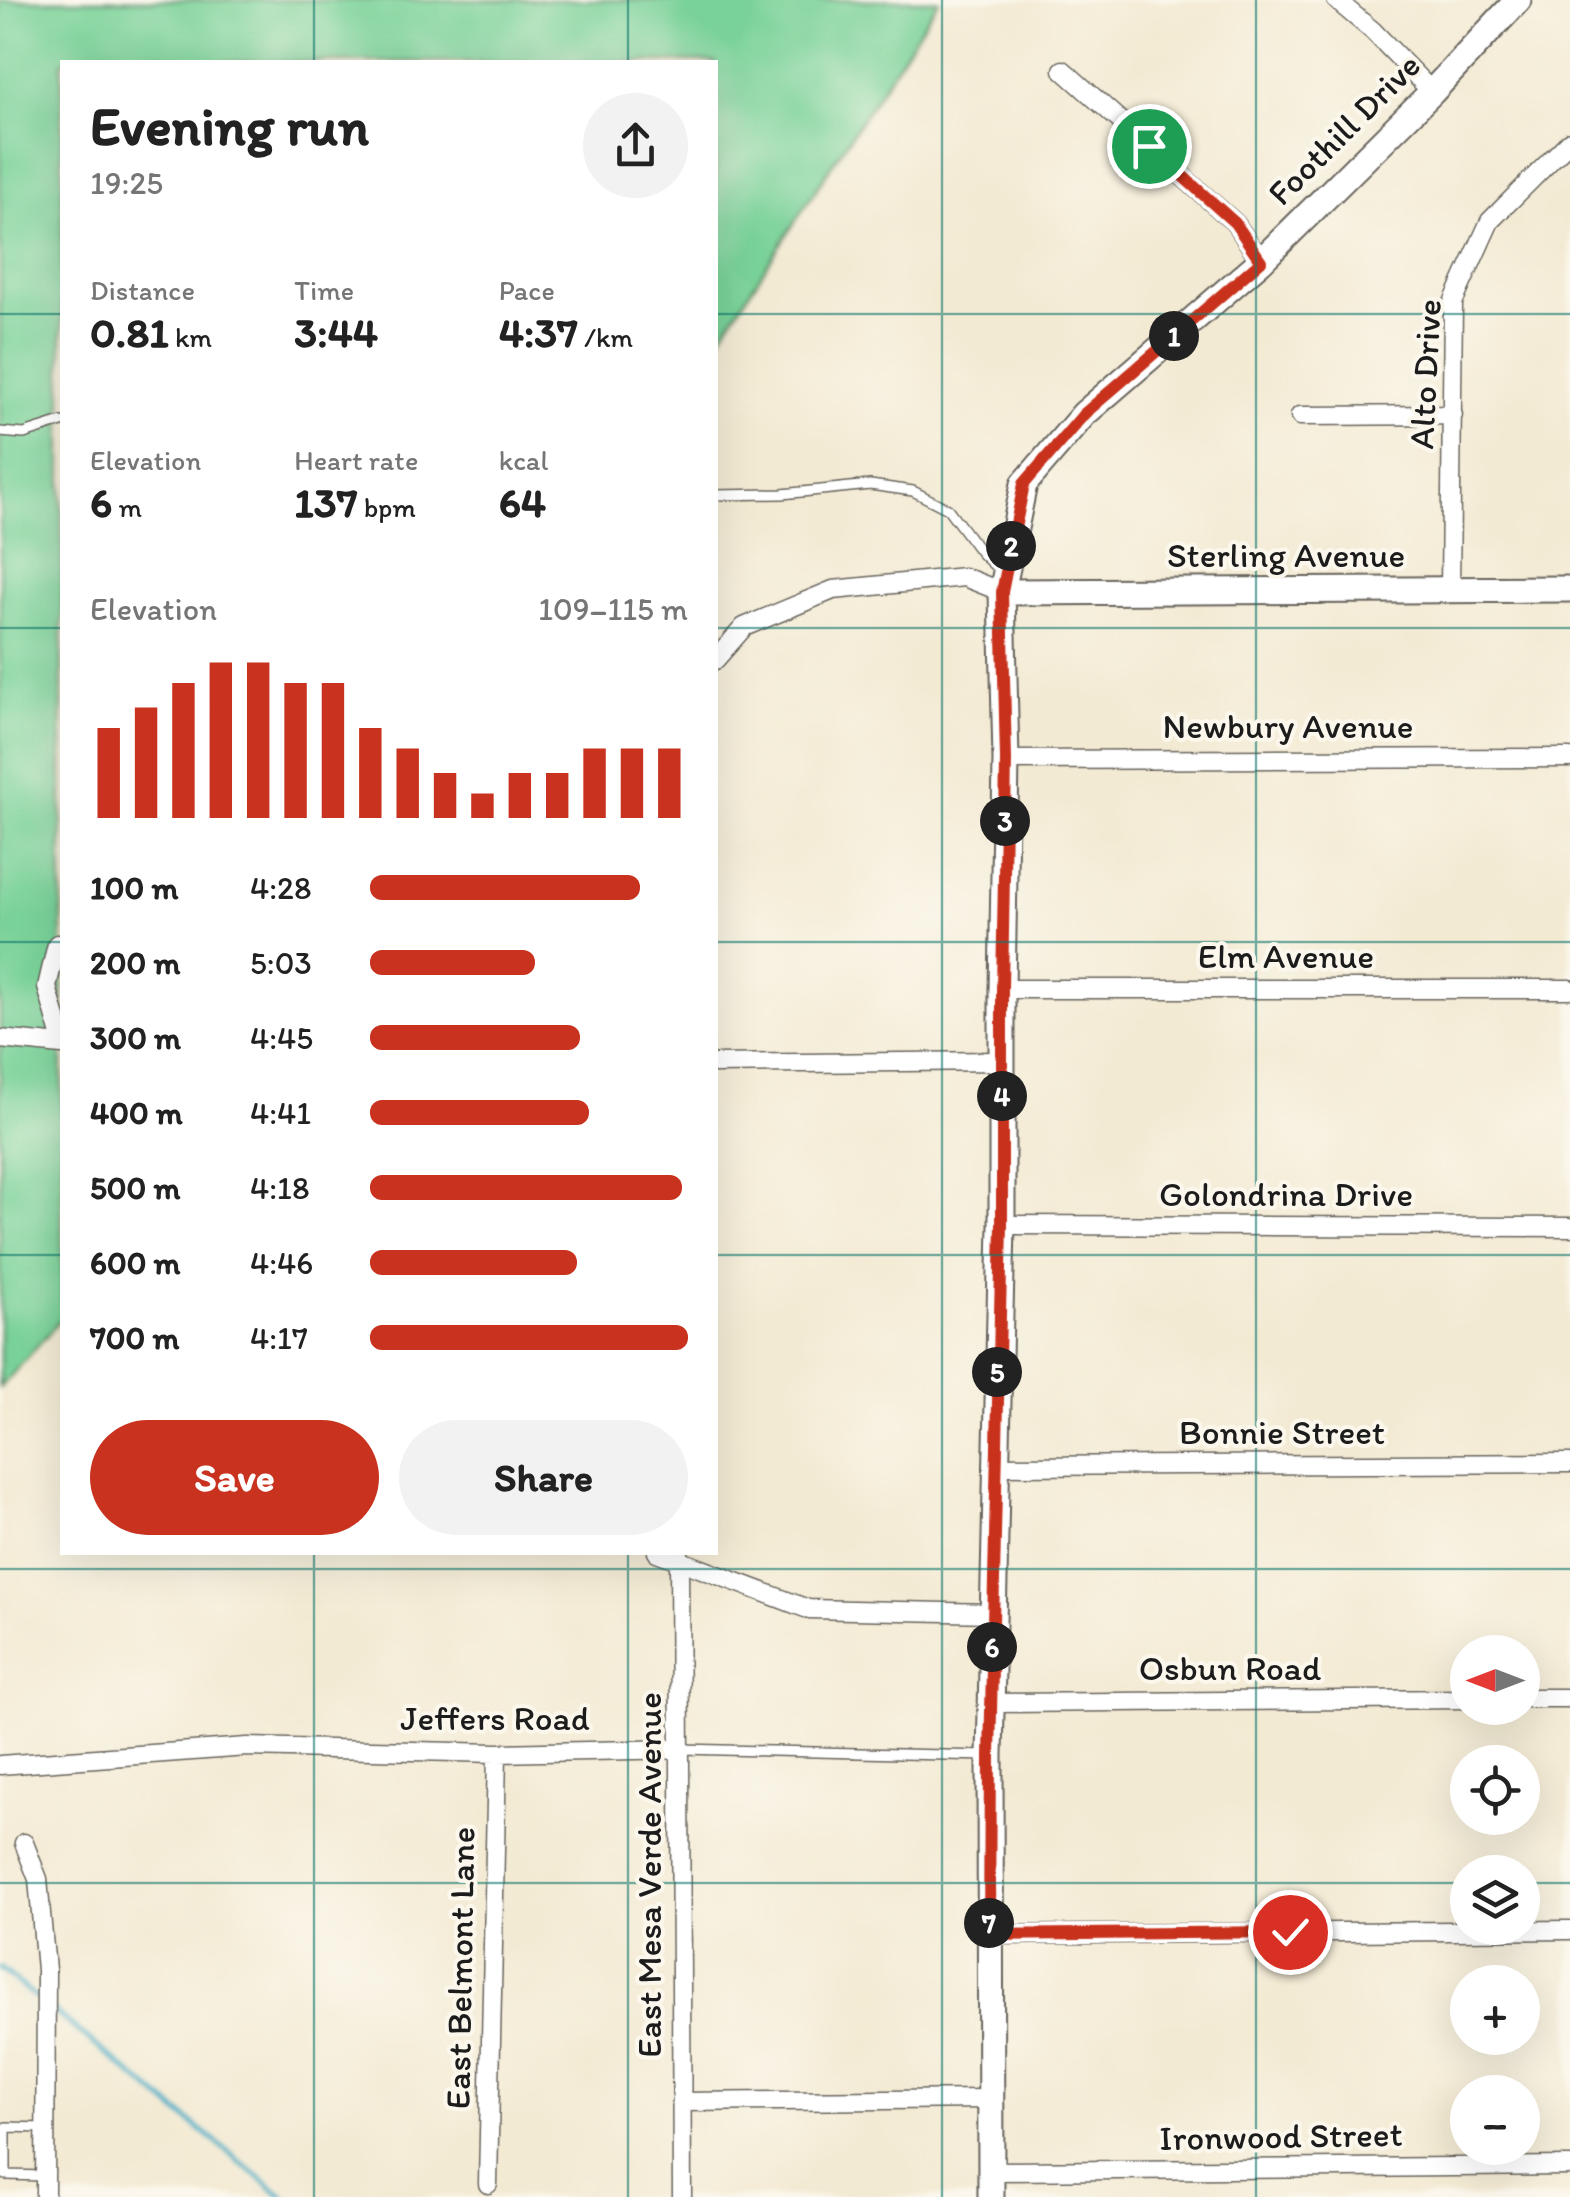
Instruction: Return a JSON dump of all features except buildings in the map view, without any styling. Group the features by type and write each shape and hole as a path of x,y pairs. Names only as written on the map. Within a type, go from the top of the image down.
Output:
{"street":[{"path":"1336,0 1432,92"},
{"name":"Foothill Drive","path":"992,2184 990,1756 1002,1225 1006,760 1003,584 1024,484 1084,414 1261,261 1432,92 1518,0"},
{"path":"1063,70 1235,223 1261,261"},
{"name":"Alto Drive","path":"1450,589 1453,303 1490,221 1570,140"},
{"path":"1300,416 1453,414"},
{"path":"718,657 744,627 834,590 964,577 1003,584"},
{"name":"Sterling Avenue","path":"1003,584 1570,589"},
{"name":"Newbury Avenue","path":"1006,760 1570,758"},
{"path":"60,944 47,987 60,1035"},
{"name":"Elm Avenue","path":"1002,989 1570,988"},
{"path":"0,1039 60,1042"},
{"path":"718,1064 1002,1061"},
{"name":"Golondrina Drive","path":"1002,1225 1570,1227"},
{"name":"Bonnie Street","path":"994,1466 1570,1462"},
{"path":"679,1556 808,1609 992,1613"},
{"name":"East Mesa Verde Avenue","path":"679,1556 682,2197"},
{"path":"1540,1698 1570,1698"},
{"name":"Osbun Road","path":"992,1702 1450,1699"},
{"name":"Jeffers Road","path":"0,1765 247,1748 497,1753 681,1749"},
{"name":"East Belmont Lane","path":"488,2184 497,1753"},
{"path":"24,1843 38,1878 46,1982 45,2197"},
{"path":"989,1935 1570,1930"},
{"path":"683,2102 991,2099"},
{"name":"Ironwood Street","path":"992,2184 1570,2166"}],"lane":[{"path":"0,432 24,434 60,423"},
{"path":"718,495 870,486 913,490 948,508 1003,584"},
{"name":"Jeffers Road","path":"681,1749 990,1756"},
{"path":"45,2128 3,2127 3,2176 45,2176"}],"green space":[{"path":"0,0 939,0 718,340 718,60 60,60 60,1320 0,1388"}],"waterway":[{"path":"0,1968 40,2001"},
{"path":"53,2011 284,2197"}],"route":[{"path":"1149,146 1235,223 1261,261 1084,414 1024,484 1002,592 1006,760 1002,1225 994,1466 989,1935 1290,1932"}]}
